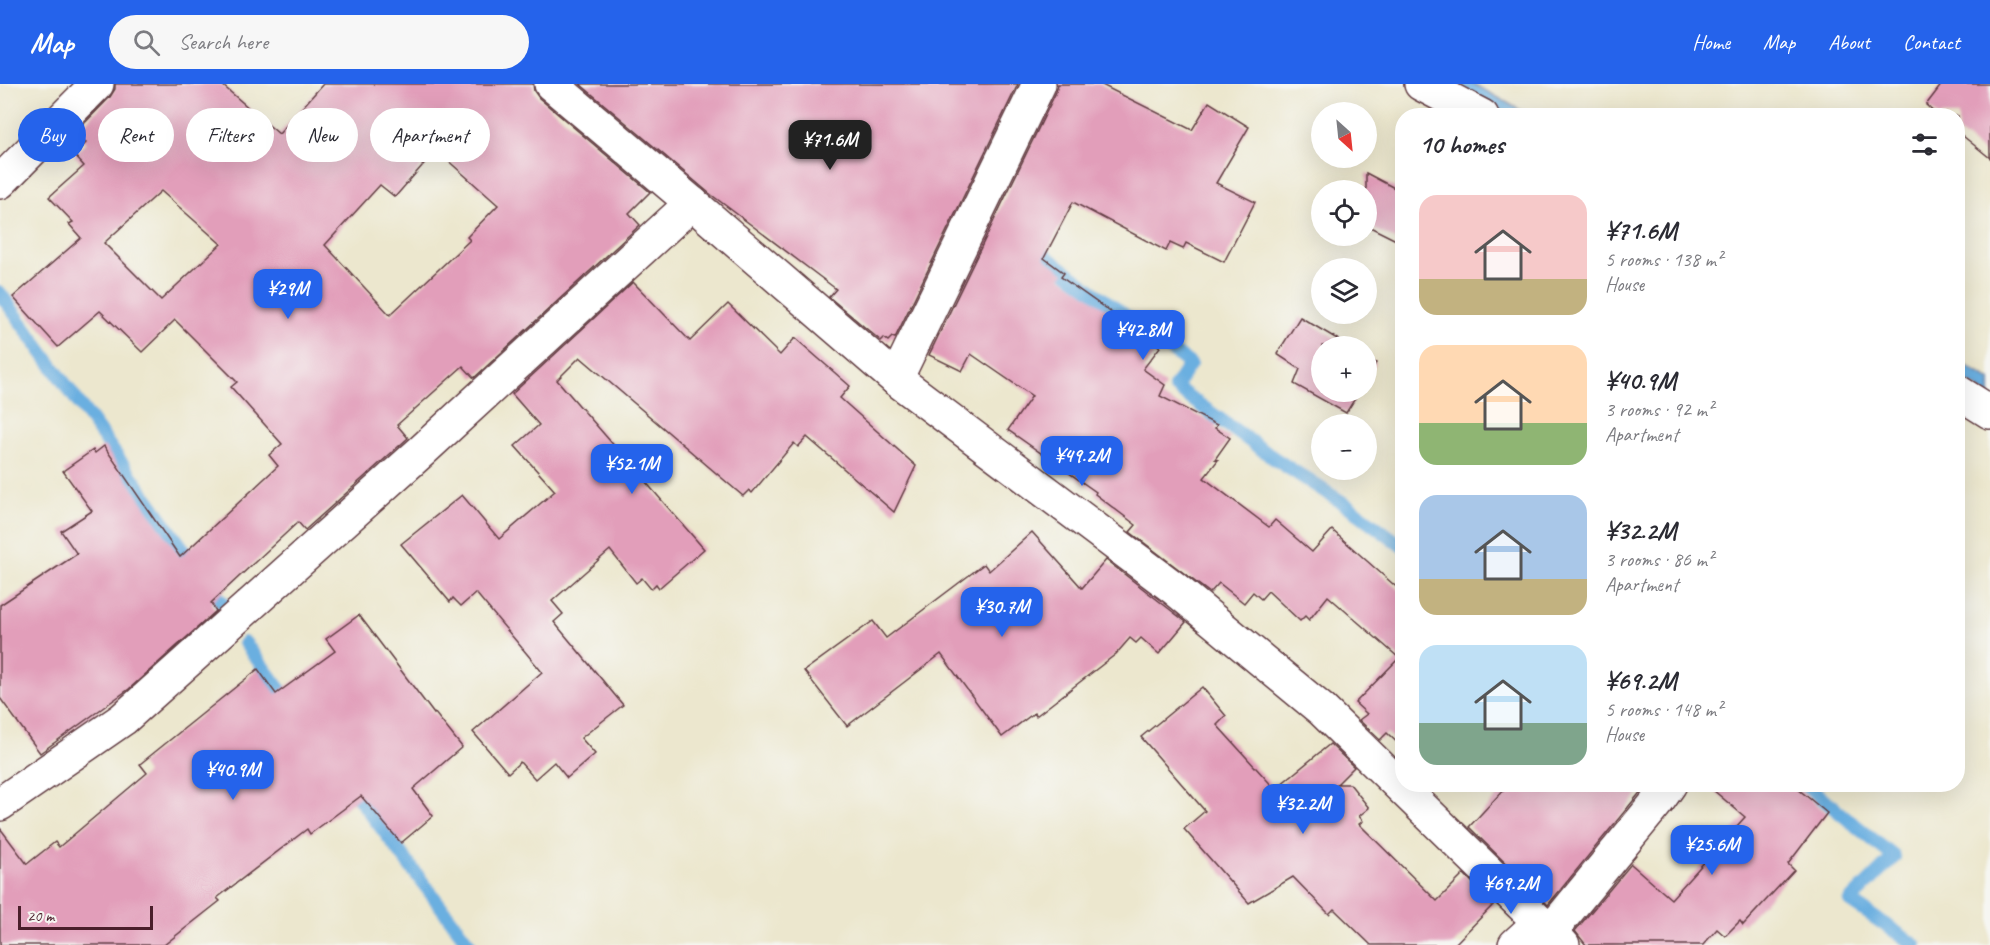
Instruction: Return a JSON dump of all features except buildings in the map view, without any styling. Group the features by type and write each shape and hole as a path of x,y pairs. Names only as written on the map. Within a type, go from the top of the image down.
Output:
{"street":[{"path":"0,182 97,84"},
{"path":"551,84 896,379 1174,588 1322,710 1395,781"},
{"path":"896,379 1039,84"},
{"path":"1421,84 1467,108"},
{"path":"0,804 123,718 423,450 692,203"},
{"path":"1965,396 1990,412"},
{"path":"1406,792 1551,933"},
{"path":"1515,945 1551,933 1664,792"}],"water":[{"path":"1447,84 1474,84 1517,108 1490,108"},
{"path":"1965,365 1990,380 1990,396 1965,380"}],"waterway":[{"path":"1032,246 1190,364 1175,387 1395,541"},
{"path":"0,293 196,567"},
{"path":"207,582 226,608"},
{"path":"245,643 289,705"},
{"path":"349,785 470,945"},
{"path":"1815,792 1894,857 1850,901 1915,945"}]}
